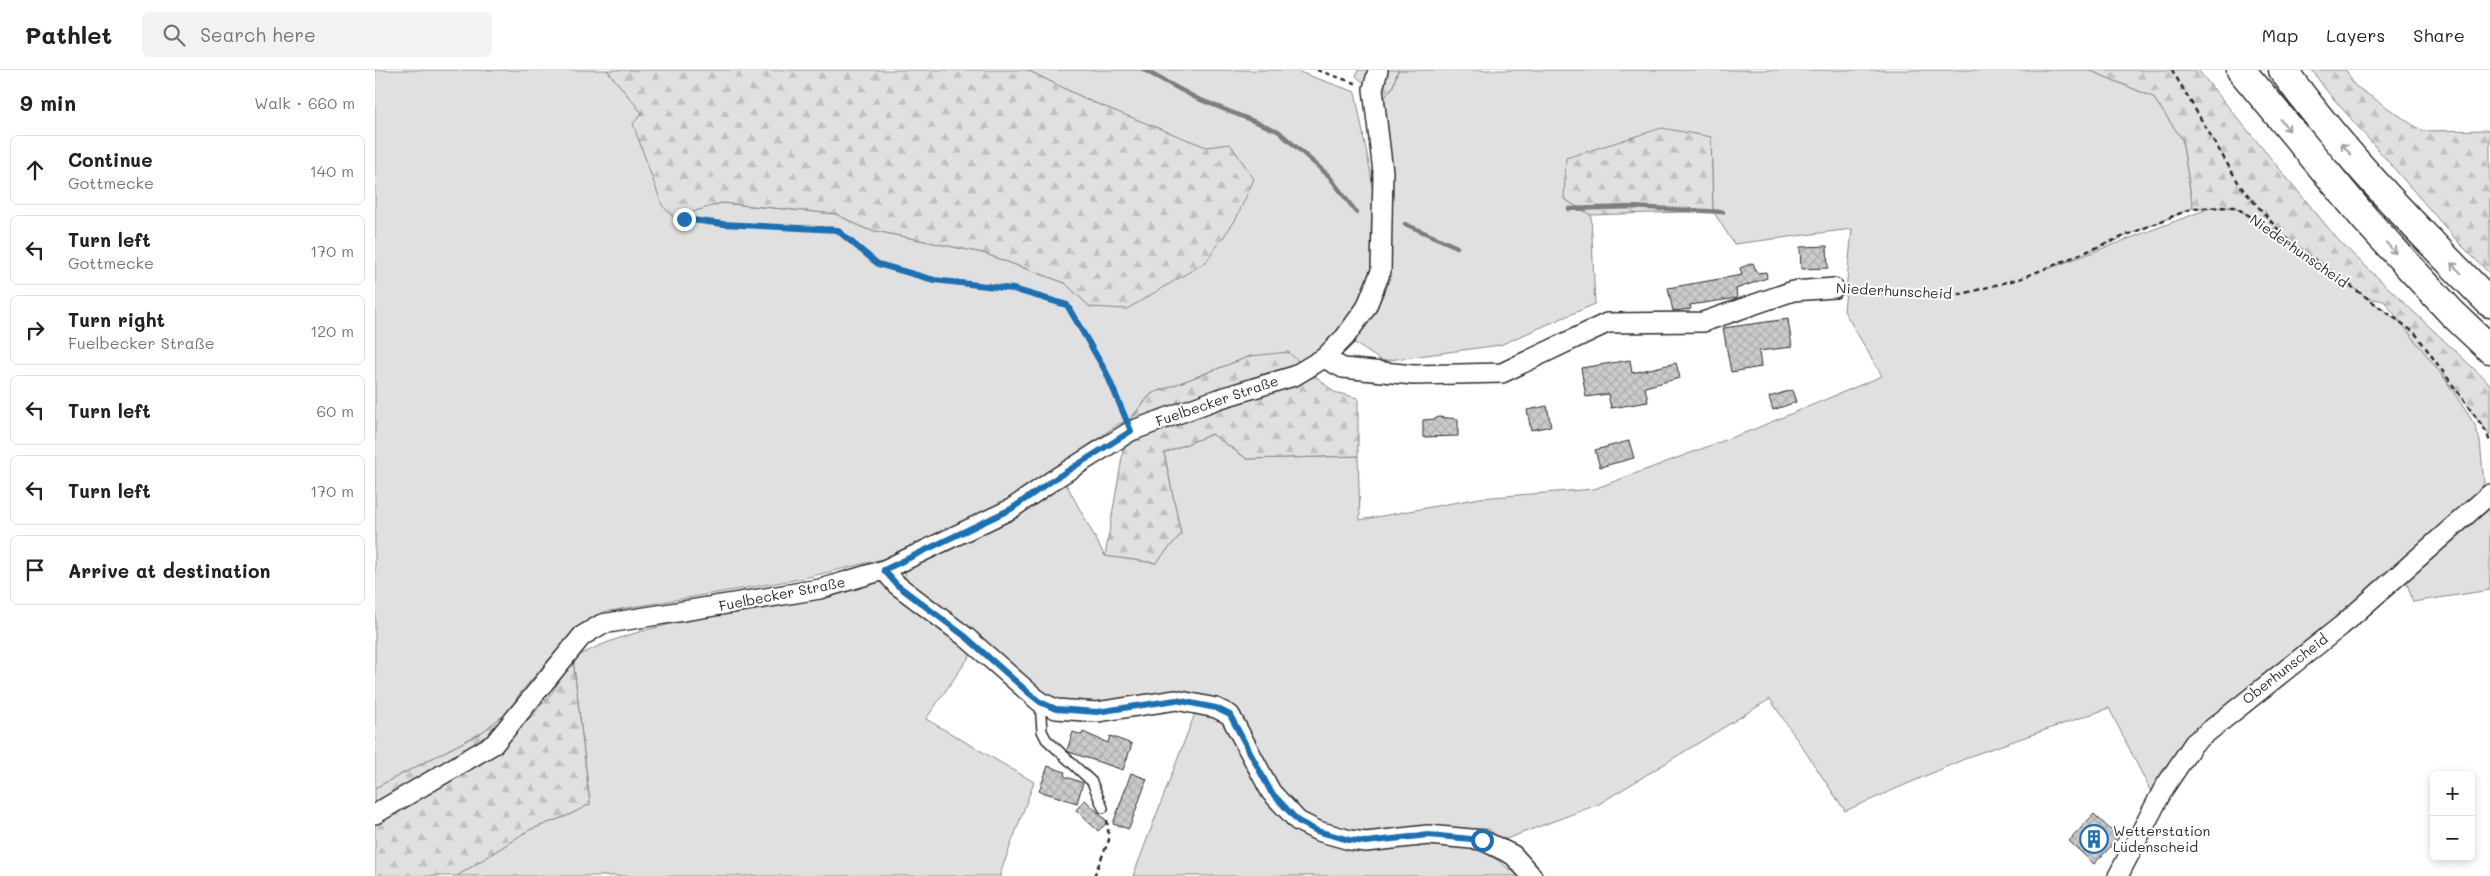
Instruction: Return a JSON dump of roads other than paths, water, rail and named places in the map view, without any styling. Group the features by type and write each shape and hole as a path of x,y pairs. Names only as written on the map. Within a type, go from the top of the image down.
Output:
{"highway":[{"path":"2241,70 2366,220 2452,313 2490,349"},
{"path":"2283,70 2307,104 2365,171 2490,303"}],"street":[{"name":"Fuelbecker Straße","path":"375,814 494,744 582,636 602,624 820,589 884,570 1011,509 1131,431 1218,399 1294,376 1323,358 1345,337 1366,308 1381,271 1383,172 1373,89 1378,70"},
{"name":"Niederhunscheid","path":"1323,358 1343,368 1413,375 1501,373 1607,323 1703,322 1793,291 1834,288"},
{"name":"Oberhunscheid","path":"2118,876 2164,788 2194,743 2255,692 2341,626 2490,494"},
{"path":"884,570 897,585 966,637 1040,702 1056,709 1097,712 1176,700 1216,708 1230,715 1271,792 1298,821 1317,831 1358,841 1428,835 1482,840 1513,854 1532,876"}],"lane":[{"path":"1040,702 1042,731 1046,739 1092,782 1103,808"}],"waterway":[{"path":"1144,70 1196,98 1278,131 1329,176 1356,212"},
{"path":"1569,209 1631,207 1723,212"},
{"path":"1405,224 1457,247"}],"place":[{"name":"Wetterstation Lüdenscheid","path":"2094,839"}]}
